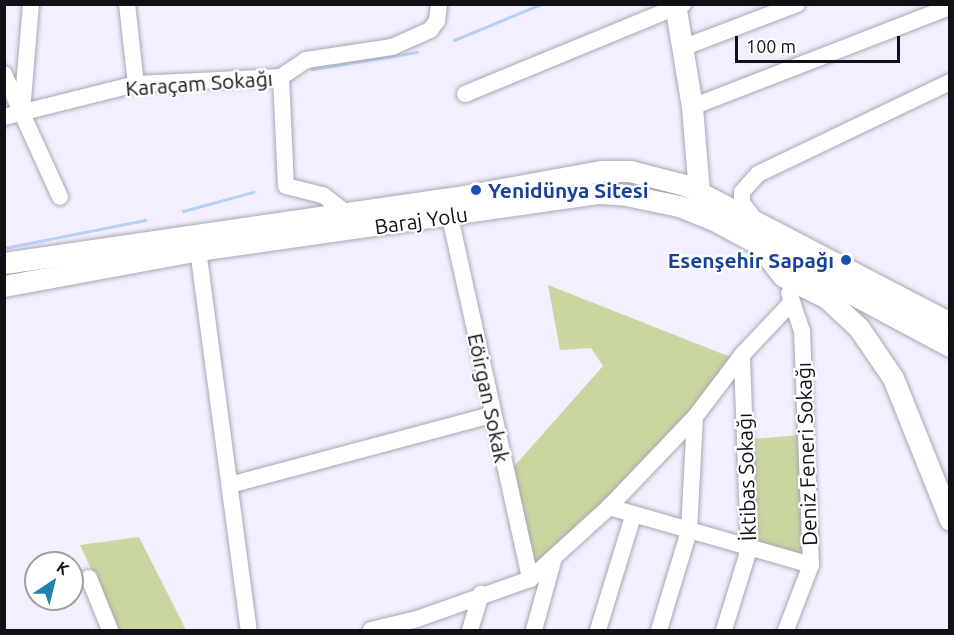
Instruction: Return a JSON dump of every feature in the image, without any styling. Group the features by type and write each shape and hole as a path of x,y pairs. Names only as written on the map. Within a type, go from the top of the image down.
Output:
{"main road":[{"path":"678,6 682,48 692,106 699,193 712,219"},
{"path":"697,155 721,196 739,212"},
{"name":"Baraj Yolu","path":"4,286 196,242 347,214 448,208 601,171 654,176 699,193 739,212 856,284 875,306 950,346"},
{"name":"Baraj Yolu","path":"4,263 196,242 448,208 599,193 654,200 712,219 761,248 856,284 893,292 950,323"},
{"path":"761,248 783,276 827,298 852,319 893,378 950,520"},
{"path":"827,298 847,302 856,284"},
{"path":"870,345 869,326 875,306 893,292 914,289 950,307"}],"street":[{"path":"22,114 31,4"},
{"path":"127,4 136,84"},
{"name":"Karaçam Sokağı","path":"4,117 136,84 282,77 306,60 401,43 430,30 437,21 439,4"},
{"path":"682,48 797,4"},
{"path":"465,94 678,6"},
{"path":"692,106 950,7"},
{"path":"4,74 60,197"},
{"path":"282,77 286,186 323,195 347,214"},
{"path":"758,222 747,212 742,192 758,174 950,82"},
{"name":"Eöirgan Sokak","path":"448,208 530,579"},
{"path":"196,242 249,630"},
{"name":"Deniz Feneri Sokağı","path":"783,276 802,331 811,565 786,630"},
{"path":"371,630 415,625 481,594 530,579 609,507 695,417 742,355 792,302"},
{"name":"İktibas Sokağı","path":"723,630 749,549 742,355"},
{"path":"230,484 492,415"},
{"path":"659,630 689,531 695,417"},
{"path":"609,507 633,516 811,565"},
{"path":"598,630 633,516"},
{"path":"534,630 555,557"},
{"path":"89,578 110,630"},
{"path":"470,630 481,594"}],"green space":[{"path":"548,285 733,358 692,412 606,502 532,567 510,471 603,366 591,348 560,350"},
{"path":"802,435 808,559 758,543 752,439"},
{"path":"139,537 186,630 119,630 80,545"}],"waterway":[{"path":"454,40 541,4"},
{"path":"312,69 417,52"},
{"path":"183,211 253,192"},
{"path":"4,248 145,220"}],"place":[{"name":"Yenidünya Sitesi","path":"476,190"},
{"name":"Esenşehir Sapağı","path":"846,260"}]}
